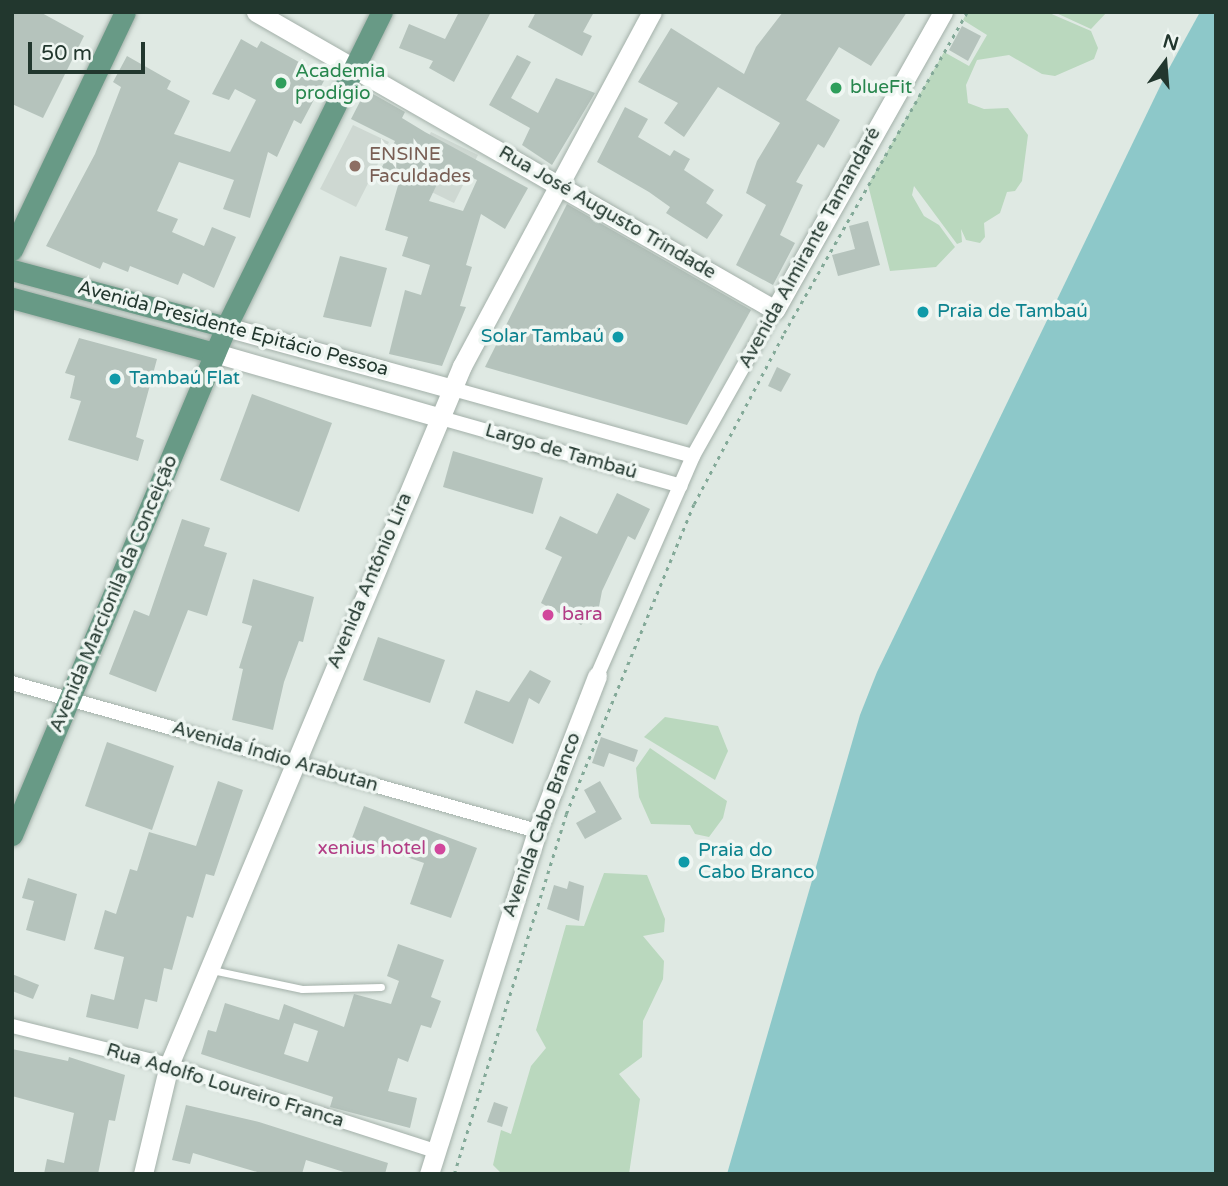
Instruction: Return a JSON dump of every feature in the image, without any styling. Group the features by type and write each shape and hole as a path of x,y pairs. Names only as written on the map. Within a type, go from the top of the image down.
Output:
{"main road":[{"path":"12,250 125,12"},
{"name":"Rua José Augusto Trindade","path":"256,12 775,310"},
{"name":"Avenida Marcionila da Conceição","path":"12,835 226,327 352,66 382,12"},
{"name":"Avenida Antônio Lira","path":"143,1174 169,1065 292,762 453,389 652,12"},
{"name":"Avenida Almirante Tamandaré","path":"775,310 943,12"},
{"name":"Avenida Presidente Epitácio Pessoa","path":"12,270 453,389"},
{"name":"Avenida Presidente Epitácio Pessoa","path":"12,299 215,353 441,418"},
{"name":"Avenida Cabo Branco","path":"429,1174 597,676"}],"street":[{"name":"Avenida Almirante Tamandaré","path":"681,486 693,456 775,310"},
{"name":"Largo de Tambaú","path":"453,389 693,456"},
{"name":"Largo de Tambaú","path":"441,418 681,486"},
{"name":"Avenida Cabo Branco","path":"597,676 681,486"},
{"name":"Avenida Índio Arabutan","path":"12,683 292,762 546,829"},
{"name":"Rua Adolfo Loureiro Franca","path":"12,1026 169,1065 435,1152"}],"lane":[{"path":"208,969 302,989 382,987"}],"path":[{"path":"454,1174 566,814 694,503 784,333 967,12"},
{"path":"759,365 878,153"},
{"path":"546,829 586,748"}],"shaded area":[{"name":"ENSINE Faculdades","path":"353,125 389,142 356,207 320,189"},
{"path":"431,132 478,155 454,203 407,180"}],"green space":[{"path":"967,12 1047,12 1091,31 1098,48 1094,59 1055,76 1042,74 1009,55 977,60 966,85 968,103 984,109 1008,108 1028,135 1022,181 1015,191 1007,192 1000,213 984,223 985,237 980,243 966,240 961,229 962,242 957,244 914,186 912,195 924,216 939,225 955,247 936,267 890,271 868,185 944,52 969,66 987,35 963,20"},
{"path":"1054,12 1107,12 1091,29"},
{"path":"665,717 718,726 728,751 715,780 644,737"},
{"path":"650,748 727,801 723,818 709,837 695,834 690,825 651,824 639,797 636,768"},
{"path":"604,873 647,875 665,919 664,932 643,936 664,961 663,979 643,1021 642,1057 619,1074 640,1099 629,1174 502,1174 493,1165 501,1130 511,1134 531,1066 546,1048 536,1030 566,925 584,926"}],"water":[{"path":"1200,12 1216,12 1216,1174 727,1174 860,715 877,672 1167,72"}],"building":[{"path":"12,12 40,12 84,36 43,118 12,104"},
{"path":"459,12 491,12 454,82 429,68 433,61 399,48 409,24 445,39"},
{"path":"536,12 594,12 583,32 592,36 582,56 528,27"},
{"path":"783,12 907,12 871,66 839,47 806,100 840,120 824,148 818,144 796,182 803,185 780,235 795,243 773,285 736,265 766,205 746,193 757,161 780,123 718,87 684,137 664,123 678,103 638,82 671,28 744,74 756,47"},
{"path":"962,26 981,36 968,61 949,50"},
{"path":"241,39 257,48 261,41 326,77 301,124 294,120 277,157 268,152 250,218 223,209 234,180 179,162 157,211 178,219 172,232 204,246 212,227 236,237 214,288 183,273 178,285 130,266 128,272 103,262 100,269 46,246 95,154 121,87 113,82 127,56 171,81 167,89 190,101 174,134 230,152 256,100 235,89 229,100 212,94"},
{"path":"517,55 531,62 511,98 538,113 556,78 595,93 552,165 522,145 530,128 489,105"},
{"path":"366,90 405,112 402,118 425,132 528,188 505,229 481,214 466,265 472,267 460,306 466,307 442,366 389,354 405,290 421,295 430,265 402,256 408,237 385,230 399,182 379,173 395,141 351,119","holes":["446,165 477,180 463,211 429,201"]},
{"path":"625,107 648,119 638,137 670,156 674,150 690,159 684,170 714,190 706,203 723,215 707,239 666,213 670,207 649,192 597,162"},
{"name":"Solar Tambaú","path":"567,204 751,310 687,425 485,367"},
{"path":"868,221 880,265 838,276 832,255 855,249 849,226"},
{"path":"340,256 387,268 371,327 323,317"},
{"name":"Tambaú Flat","path":"79,338 157,359 136,437 144,440 138,461 68,440 81,401 70,398 75,376 65,373"},
{"path":"777,367 791,374 781,392 768,386"},
{"path":"252,394 332,423 299,512 220,480"},
{"path":"453,451 543,478 533,514 443,487"},
{"path":"617,493 650,509 635,540 628,536 602,591 598,612 581,625 541,603 562,557 545,549 560,516 597,534"},
{"path":"182,519 210,528 204,546 227,553 207,616 188,610 156,692 109,674 134,610 149,616"},
{"path":"253,579 314,597 303,642 299,641 284,682 273,730 232,720 243,669 239,668 252,626 242,623"},
{"path":"378,637 445,660 430,703 363,680"},
{"path":"530,670 551,681 539,704 529,698 513,744 464,723 476,690 509,702"},
{"path":"601,737 638,750 634,762 609,753 604,767 592,763"},
{"path":"107,742 174,766 152,830 85,806"},
{"path":"218,781 243,790 214,876 206,874 193,918 187,916 172,970 164,968 157,1002 145,999 138,1029 86,1017 91,994 114,1000 124,957 94,949 105,910 116,914 130,869 137,871 149,832 196,846"},
{"path":"600,781 622,819 585,839 576,823 596,812 584,790"},
{"path":"364,806 477,848 451,918 410,904 424,863 352,838"},
{"path":"28,878 77,894 65,941 26,930 34,901 22,898"},
{"path":"569,881 584,886 579,921 547,909 554,885 567,889"},
{"path":"398,944 444,960 431,997 441,1001 431,1028 421,1025 408,1062 398,1058 388,1091 417,1098 410,1128 330,1107 333,1097 201,1054 208,1030 216,1032 225,1003 279,1020 284,1004 344,1027 354,994 391,1004 399,981 387,976","holes":["294,1023 318,1031 308,1062 284,1054"]},
{"path":"12,974 39,985 33,999 12,991"},
{"path":"12,1049 68,1061 69,1057 125,1075 115,1121 109,1120 98,1174 44,1174 47,1159 64,1163 74,1113 12,1096"},
{"path":"494,1102 508,1107 502,1127 487,1122"},
{"path":"186,1105 259,1122 388,1163 385,1174 350,1174 306,1160 302,1174 264,1174 193,1153 190,1164 172,1160"}],"place":[{"name":"Academia prodígio","path":"281,83"},
{"name":"blueFit","path":"836,88"},
{"name":"ENSINE Faculdades","path":"355,166"},
{"name":"Praia de Tambaú","path":"923,312"},
{"name":"Solar Tambaú","path":"618,337"},
{"name":"Tambaú Flat","path":"115,379"},
{"name":"bara","path":"548,615"},
{"name":"xenius hotel","path":"440,849"},
{"name":"Praia do Cabo Branco","path":"684,862"}]}
